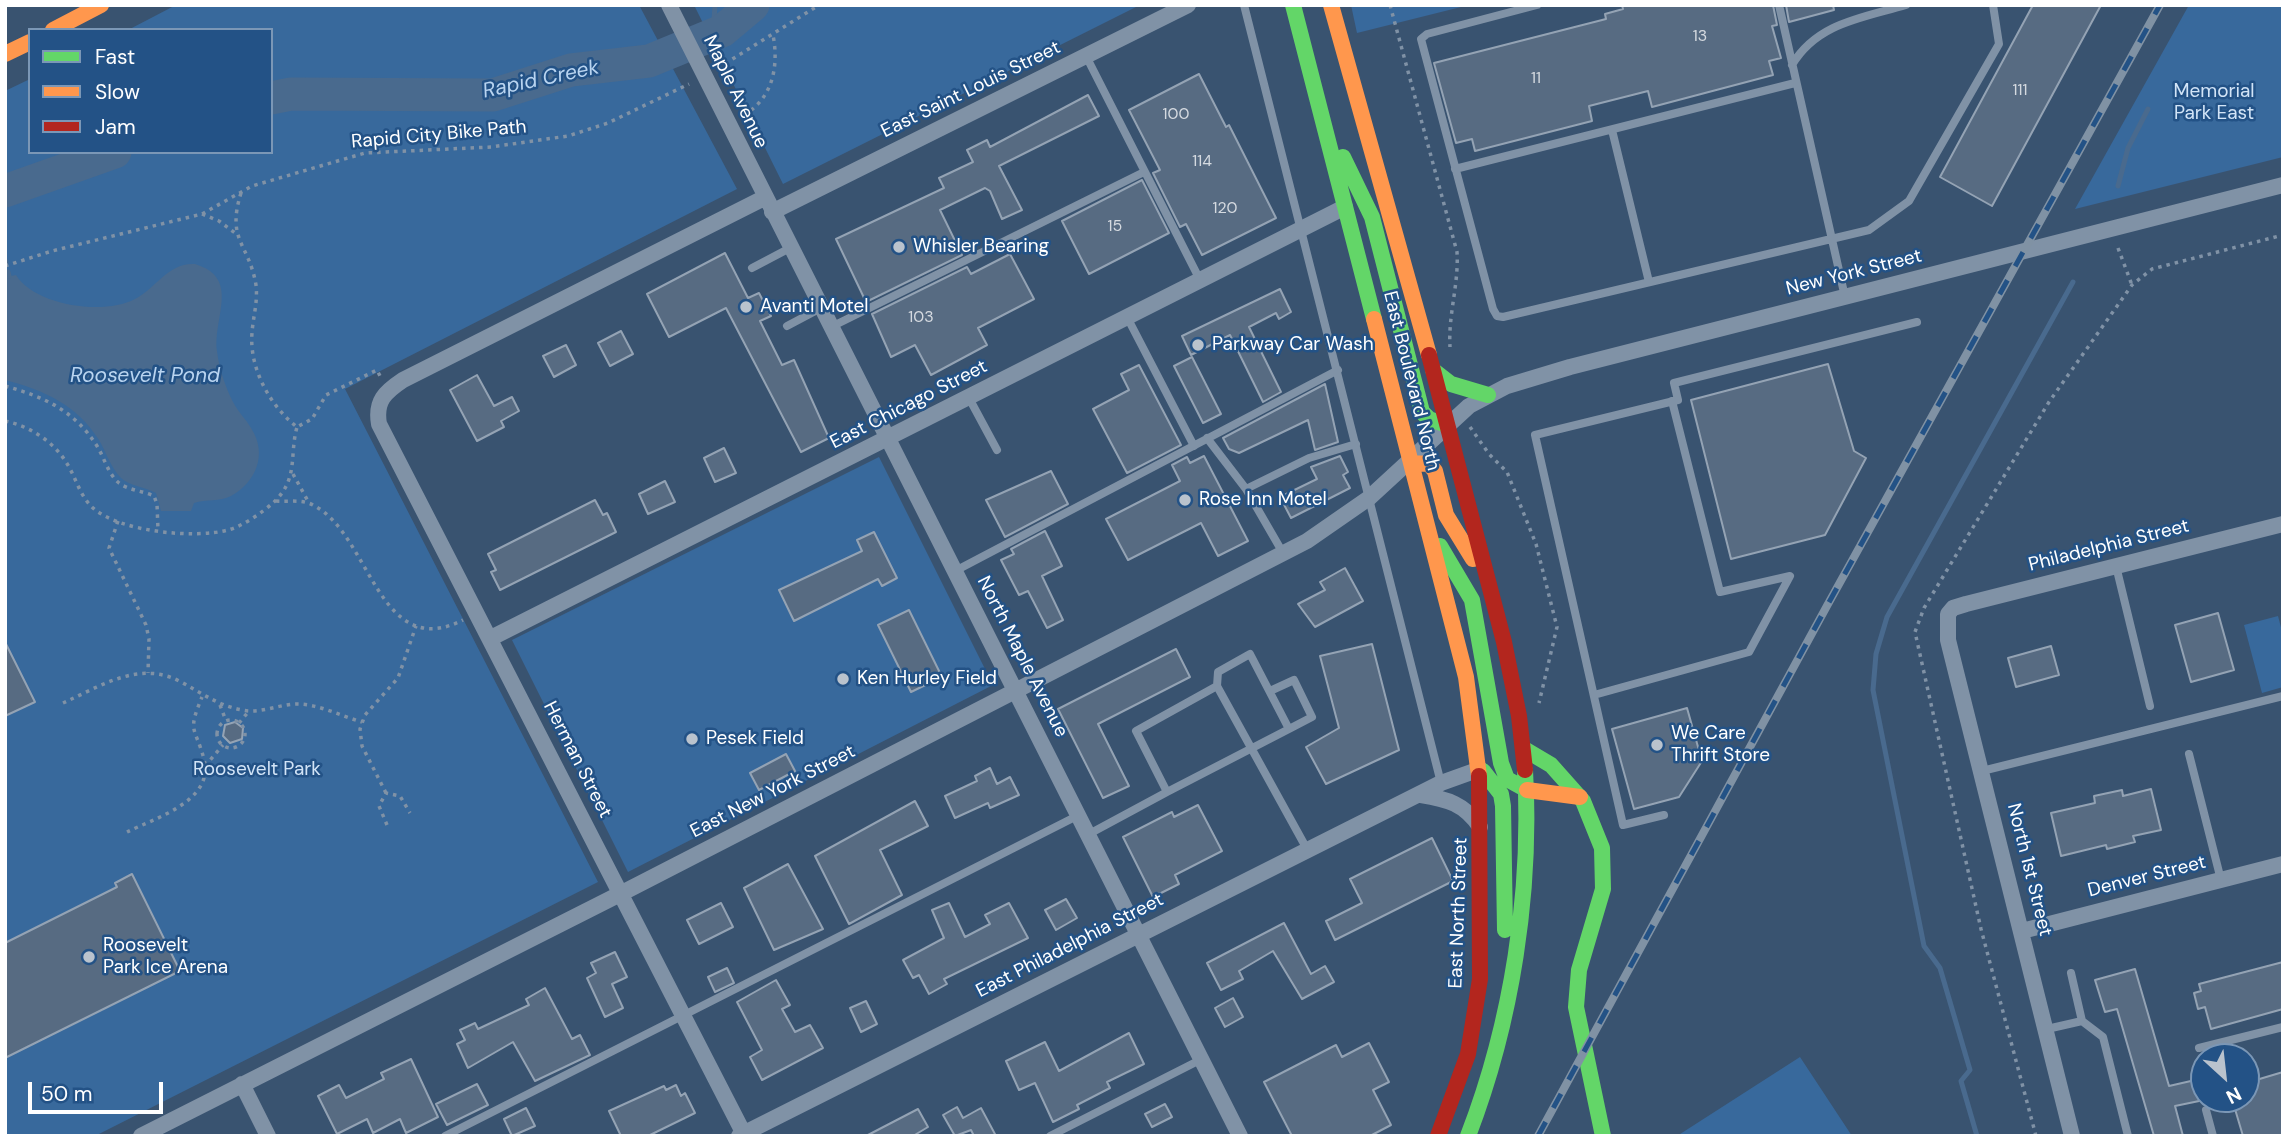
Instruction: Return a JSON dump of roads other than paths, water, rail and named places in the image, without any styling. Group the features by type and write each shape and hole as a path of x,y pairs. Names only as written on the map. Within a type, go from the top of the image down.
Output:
{"main road":[{"path":"57,28 101,5"},
{"name":"East Boulevard North","path":"1293,5 1465,677 1479,769"},
{"path":"1317,5 1334,60 1366,119"},
{"name":"East Boulevard North","path":"1331,5 1366,119 1486,579 1524,749 1527,790"},
{"path":"5,54 28,43"},
{"path":"1321,113 1372,218 1422,412 1429,419 1447,425"},
{"path":"1433,370 1451,384 1488,395"},
{"path":"1411,463 1429,464 1435,471 1446,515 1486,579"},
{"path":"1426,522 1472,600 1501,762 1507,779 1527,790 1580,797"},
{"path":"1524,749 1551,765 1580,797 1598,832 1604,871 1598,911 1579,970 1576,1007 1603,1136"},
{"path":"1479,769 1487,772 1502,794 1504,918 1510,995"},
{"name":"East North Street","path":"1438,1136 1468,1054 1480,979 1483,831 1479,769"},
{"path":"1468,1136 1493,1067 1510,995 1521,902 1527,790"}],"street":[{"name":"Maple Avenue","path":"668,5 768,205"},
{"name":"East Saint Louis Street","path":"379,403 390,388 1188,5"},
{"name":"New York Street","path":"1411,463 1465,409 1488,395 1570,367 2283,185"},
{"name":"North Maple Avenue","path":"768,205 1140,934 1240,1136"},
{"name":"East Chicago Street","path":"491,638 1345,207"},
{"name":"Herman Street","path":"379,403 379,424 684,1014 743,1135"},
{"name":"East New York Street","path":"141,1136 1283,554 1369,498 1411,463"},
{"name":"Philadelphia Street","path":"1948,614 1953,608 1966,604 2283,524"},
{"name":"North 1st Street","path":"1948,614 1948,640 2072,1136"},
{"name":"East Philadelphia Street","path":"743,1135 1441,783 1479,769"},
{"path":"1421,795 1447,799 1461,806 1483,831"},
{"name":"Denver Street","path":"2022,931 2283,864"},
{"path":"242,1084 268,1136"}],"lane":[{"path":"1244,5 1441,783"},
{"path":"1537,5 1427,34 1421,39 1497,316 1869,230 1909,201 1916,191 1999,44 1993,5"},
{"path":"1779,5 1845,297"},
{"path":"1792,65 1802,49 1822,32 1906,5"},
{"path":"1086,56 1200,280"},
{"path":"1455,170 1795,83"},
{"path":"1612,130 1649,282"},
{"path":"831,327 1144,172"},
{"path":"752,268 790,248"},
{"path":"787,326 821,308"},
{"path":"1128,317 1194,446"},
{"path":"1664,816 1623,825 1535,435 1678,400 1674,383 1917,322"},
{"path":"955,570 1338,370"},
{"path":"969,398 997,450"},
{"path":"1594,695 1749,652 1790,576 1720,592 1672,401"},
{"path":"1207,438 1246,489 1283,554"},
{"path":"1246,489 1309,458 1356,444"},
{"path":"2116,566 2150,706"},
{"path":"1289,729 1250,654 1218,672 1217,686 1308,851"},
{"path":"1089,834 1312,717 1294,680 1270,691"},
{"path":"1167,792 1136,731 1217,686"},
{"path":"1982,771 2283,696"},
{"path":"2189,754 2221,880"},
{"path":"445,1136 1079,815"},
{"path":"2071,973 2082,1021 2103,1037 2128,1136"},
{"path":"2046,1029 2082,1021"},
{"path":"2219,1043 2283,1027"},
{"path":"1050,1136 1202,1059"},
{"path":"2207,1113 2213,1136"}],"water":[{"name":"Roosevelt Pond","path":"186,264 195,264 209,270 221,289 217,338 219,364 233,402 256,438 259,457 253,475 231,496 194,503 191,511 161,511 156,493 129,483 114,470 99,440 81,417 46,394 5,380 5,277 16,275 38,294 53,300 70,305 105,307 135,299 170,271"}],"waterway":[{"path":"713,35 715,5"},
{"name":"Rapid Creek","path":"273,98 291,94 493,95 571,70 649,61 722,31 753,5"},
{"path":"2118,186 2128,148 2148,109"},
{"name":"Rapid Creek","path":"5,191 109,154"},
{"path":"8,272 9,276"},
{"path":"1977,1136 1961,1081 1970,1070 1940,968 1924,946 1873,690 1876,654 1887,617 2073,282"}],"railway":[{"path":"1538,1136 1828,604 2160,5"}],"place":[{"name":"Whisler Bearing","path":"899,247"},
{"name":"Avanti Motel","path":"746,307"},
{"name":"Parkway Car Wash","path":"1198,345"},
{"name":"Rose Inn Motel","path":"1185,500"},
{"name":"Ken Hurley Field","path":"843,679"},
{"name":"Pesek Field","path":"692,739"},
{"name":"We Care Thrift Store","path":"1657,745"},
{"name":"Roosevelt Park Ice Arena","path":"89,957"}],"park label":[{"name":"Memorial Park East","path":"2214,103"},
{"name":"Roosevelt Park","path":"257,770"}]}
